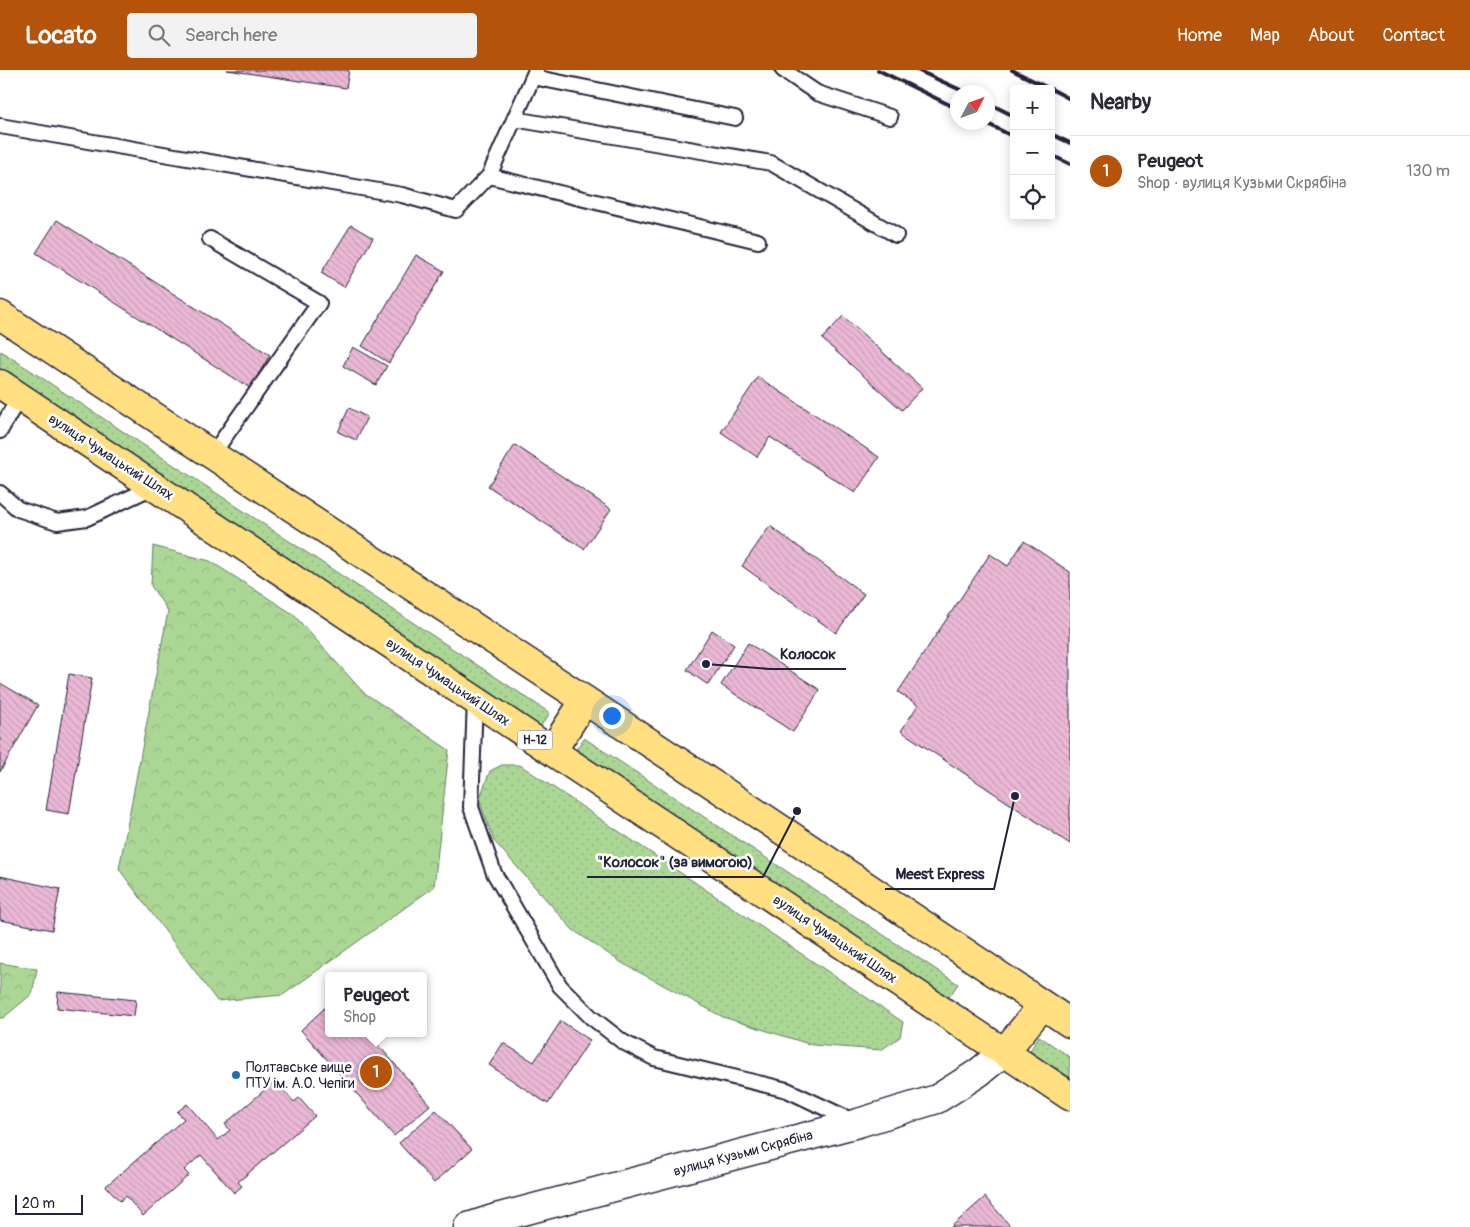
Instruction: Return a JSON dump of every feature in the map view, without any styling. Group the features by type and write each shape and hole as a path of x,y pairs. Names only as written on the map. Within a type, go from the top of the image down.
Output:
{"main road":[{"path":"0,315 775,825 1070,1023"},
{"name":"вулиця Чумацький Шлях","path":"10,390 1070,1096"},
{"path":"552,751 585,700"},
{"path":"1005,1051 1043,1005"}],"street":[{"name":"вулиця Кузьми Скрябіна","path":"468,1227 858,1123 937,1099 978,1073 1005,1051"}],"lane":[{"path":"783,70 817,93 890,116"},
{"path":"0,126 402,195 456,210 489,176 534,73 735,118"},
{"path":"514,119 771,164 896,235"},
{"path":"489,176 758,241"},
{"path":"210,238 319,303 212,455"},
{"path":"0,431 10,390"},
{"path":"0,493 18,509 57,522 88,518 155,486"},
{"path":"475,700 471,807 494,873 560,986 591,1017 623,1042 654,1058 787,1090 858,1123"}],"green space":[{"path":"1,351 550,713 540,727 0,371"},
{"path":"153,546 210,561 293,614 363,692 449,750 434,887 283,995 217,1001 119,869 168,611 151,586"},
{"path":"584,738 958,984 947,1000 573,754"},
{"path":"502,765 520,765 903,1022 900,1037 881,1050 812,1045 723,1017 622,963 573,930 494,841 479,800 490,771"},
{"path":"0,963 37,969 32,994 3,1018 0,1018"},
{"path":"1039,1036 1070,1057 1070,1082 1028,1054"}],"building":[{"path":"227,70 349,70 346,88"},
{"path":"57,220 270,355 250,388 36,253"},
{"path":"351,225 373,238 344,287 321,273"},
{"path":"416,255 444,271 389,363 362,346"},
{"path":"843,316 922,388 902,410 822,339"},
{"path":"353,347 387,366 376,385 343,366"},
{"path":"758,377 879,457 855,493 770,437 757,457 721,432"},
{"path":"349,408 367,417 356,440 338,432"},
{"path":"515,445 611,509 584,549 488,486"},
{"path":"770,526 864,594 836,633 742,566"},
{"path":"1024,541 1070,572 1070,844 901,731 918,705 898,692 990,554 1008,566"},
{"path":"712,630 734,645 708,685 687,670"},
{"path":"748,643 820,690 793,732 721,685"},
{"path":"69,674 92,678 69,814 46,810"},
{"path":"0,683 38,705 0,772"},
{"path":"0,876 60,889 52,930 0,920"},
{"path":"58,992 136,1000 134,1016 57,1008"},
{"path":"325,1008 325,1037 371,1037 430,1105 394,1136 301,1030"},
{"path":"561,1021 590,1040 548,1104 489,1065 503,1043 534,1062"},
{"path":"275,1081 294,1102 299,1098 315,1116 238,1182 242,1186 234,1193 201,1155 184,1170 189,1175 143,1216 126,1196 120,1201 106,1186 184,1119 177,1112 187,1104 218,1140 230,1130 225,1124"},
{"path":"436,1110 472,1149 434,1183 399,1143"},
{"path":"985,1197 1011,1227 951,1227"}],"railway":[{"path":"878,70 950,105"},
{"path":"917,70 950,85"},
{"path":"1012,70 1042,85"},
{"path":"1055,91 1070,99"},
{"path":"995,106 1010,114"},
{"path":"995,128 1010,135"},
{"path":"1055,136 1070,143"},
{"path":"1055,157 1070,164"}],"place":[{"name":"Колосок","path":"706,664"},
{"name":"Meest Express","path":"1015,796"},
{"name":"\"Колосок\" (за вимогою)","path":"797,811"},
{"name":"Peugeot","path":"376,1072"},
{"name":"Полтавське вище ПТУ ім. А.О. Чепіги","path":"236,1075"}]}
